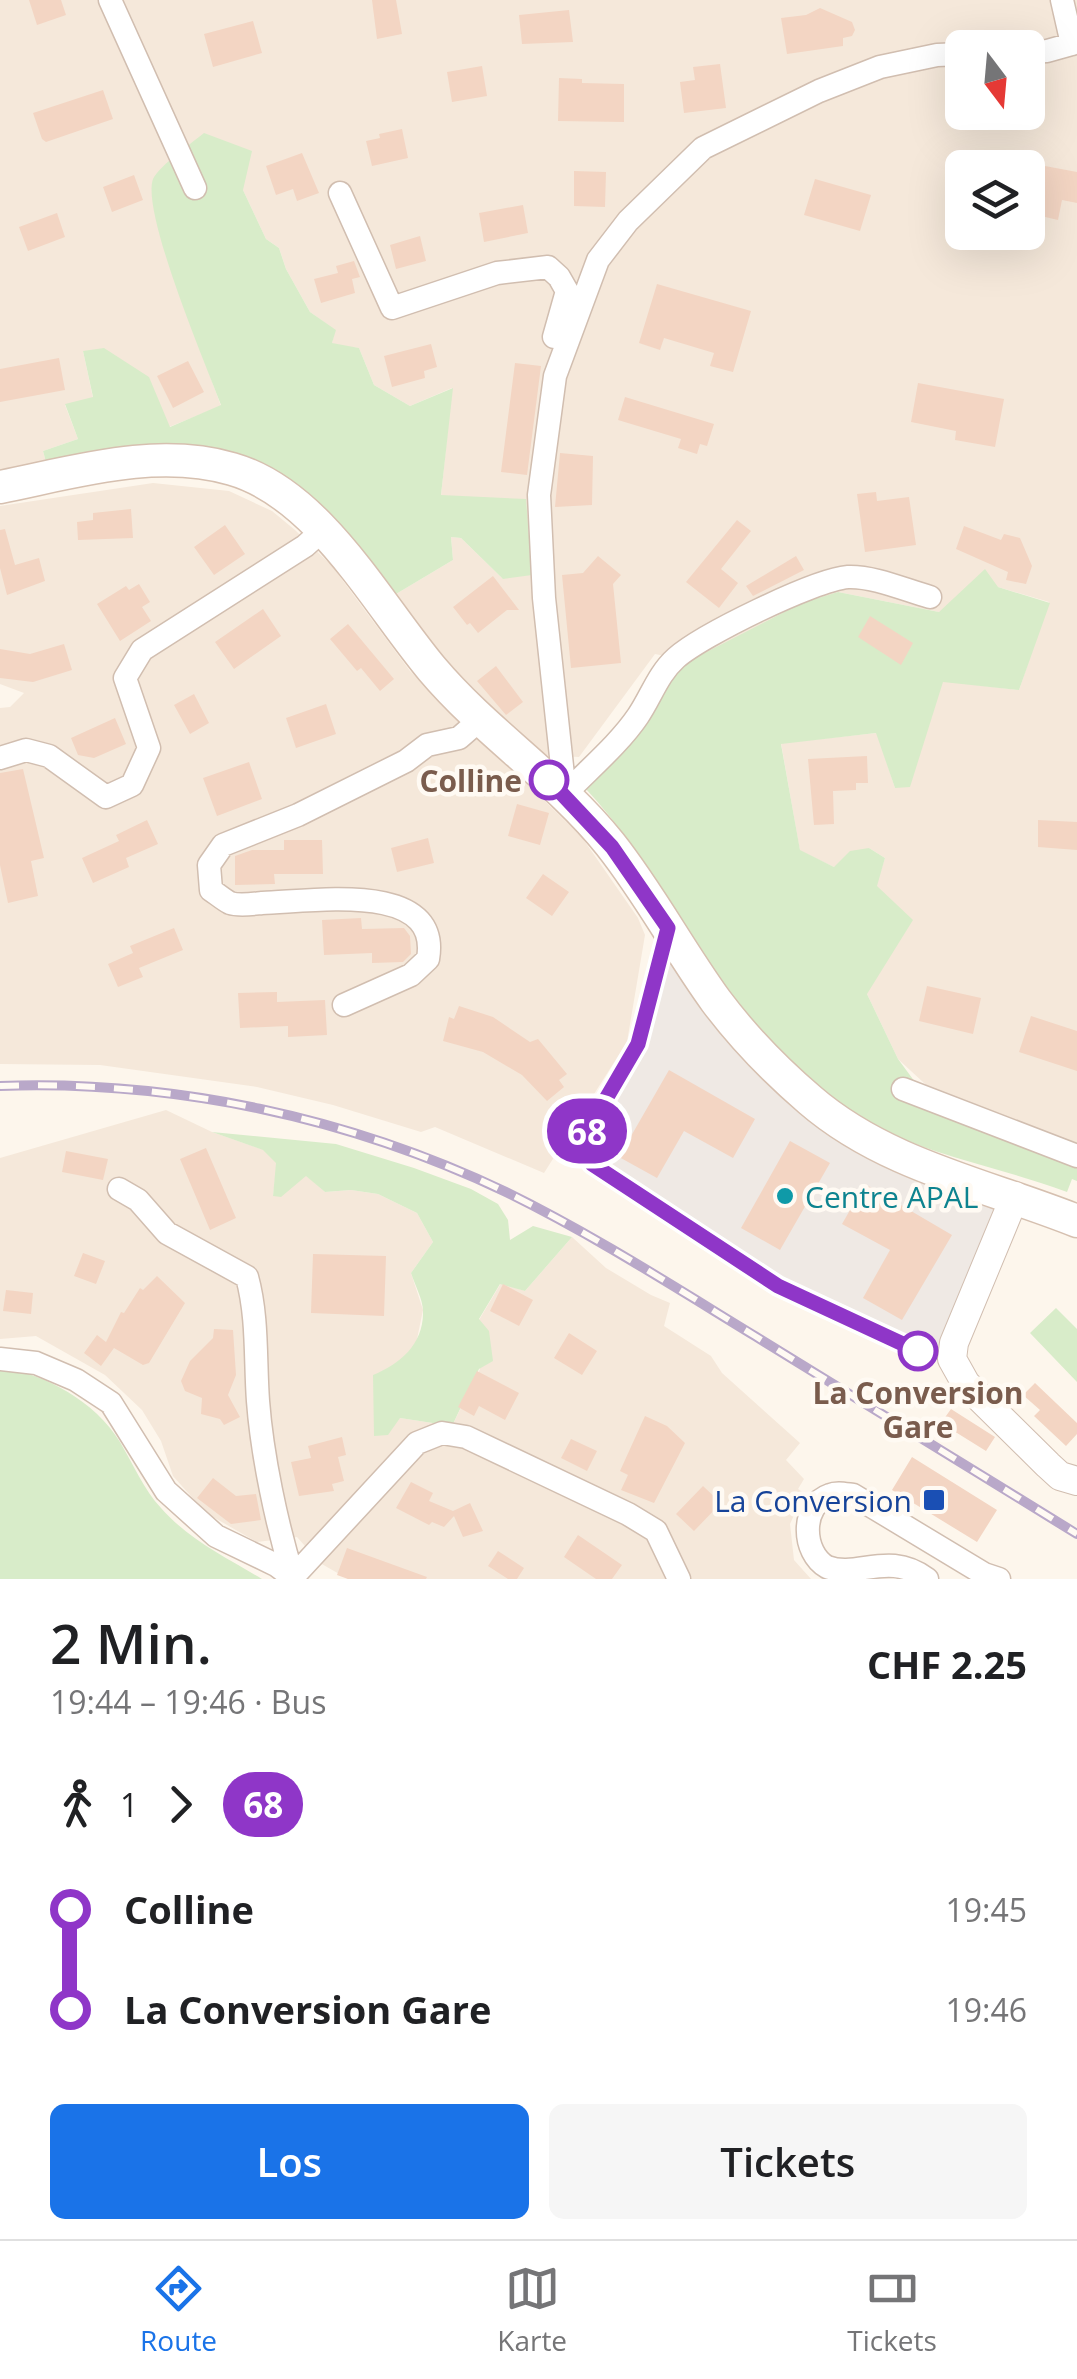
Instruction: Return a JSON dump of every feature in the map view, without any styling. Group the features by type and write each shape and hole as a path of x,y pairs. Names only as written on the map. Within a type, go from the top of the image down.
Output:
{"main road":[{"path":"0,486 126,463 189,460 234,470 270,485 324,530 436,674 565,794 612,847 716,1001 759,1053 812,1102 848,1129 914,1163 1077,1220"}],"street":[{"path":"110,0 195,188"},
{"path":"1045,51 1075,45 1062,0"},
{"path":"565,794 544,598 539,495 555,376 598,260 640,208 703,148 818,90 880,67 945,55"},
{"path":"340,193 392,308 497,273 548,267 559,276 567,292 554,339 562,354"},
{"path":"0,758 26,750 49,756 106,798 132,785 149,748 125,678 142,650 324,530"},
{"path":"565,794 638,717 656,683 676,658 724,628 779,600 848,577 930,597"},
{"path":"344,1005 410,975 428,959 428,933 419,919 404,908 380,901 232,904 211,890 209,865 223,845 298,815 406,762 427,745 458,738 482,718"},
{"path":"903,1088 1077,1156"},
{"path":"120,1189 138,1200 167,1234 247,1277 255,1326 258,1405 279,1531 294,1578"},
{"path":"1015,1196 954,1343 952,1359 966,1384 1048,1465 1060,1476 1077,1481"},
{"path":"0,1358 36,1364 76,1380 111,1403 166,1490 216,1536 294,1578"},
{"path":"294,1578 417,1443 442,1433 466,1436 656,1531 679,1579"},
{"path":"927,1579 898,1565 848,1572 828,1568 814,1557 809,1540 808,1523 817,1503 834,1493 853,1496 984,1574 1000,1579"}],"shaded area":[{"path":"0,0 1077,0 1077,1152 937,1095 898,1059 867,994 876,886 885,858 869,848 834,867 800,851 781,743 877,733 895,788 943,681 1019,690 1049,602 998,587 939,612 838,592 689,661 655,654 579,757 541,755 424,639 396,594 453,560 451,537 461,538 503,579 441,496 452,388 410,406 374,385 359,348 336,346 332,343 335,330 310,312 279,248 266,239 243,190 169,264 221,406 169,427 83,351 93,398 65,405 78,439 43,451 46,462 0,471"},
{"path":"153,483 229,491 272,511 295,530 332,566 410,671 581,836 638,918 645,935 627,1042 544,1173 435,1127 421,1132 257,1087 100,1065 0,1064 0,708 10,707 24,693 0,684 0,506"},
{"name":"Centre APAL","path":"662,945 812,1102 1015,1196 952,1359 933,1358 777,1286 592,1164 585,1149 585,1133 638,1044"},
{"path":"166,1110 264,1150 277,1163 273,1196 281,1196 306,1175 325,1192 378,1194 417,1213 433,1242 411,1273 423,1310 416,1344 394,1367 400,1418 452,1426 480,1369 479,1320 501,1283 525,1291 572,1237 606,1268 670,1303 664,1326 711,1356 722,1373 800,1443 786,1460 804,1479 798,1489 804,1493 790,1524 794,1560 811,1579 348,1579 320,1563 297,1537 257,1542 206,1513 173,1476 161,1441 142,1410 105,1375 36,1336 0,1339 0,1158"}],"green space":[{"path":"204,133 252,151 243,190 266,239 279,248 310,312 336,330 332,343 359,348 374,385 410,406 453,388 441,495 526,499 532,575 503,579 461,538 451,537 453,560 396,594 348,533 268,470 46,462 43,451 78,439 65,404 93,397 83,351 104,348 149,377 170,427 221,405 165,254 152,197 156,174"},
{"path":"985,569 998,587 1050,603 1019,690 943,682 910,787 895,788 876,733 781,744 800,850 834,867 850,851 869,848 885,858 877,886 913,920 867,994 898,1059 935,1109 1077,1166 1077,1181 1072,1179 1067,1192 908,1141 858,1117 814,1086 742,1008 652,874 586,789 607,760 646,725 672,677 689,661 802,603 838,592 939,612"},
{"path":"212,1132 336,1144 471,1189 498,1204 508,1220 510,1240 533,1226 572,1237 525,1291 500,1284 479,1319 489,1331 493,1361 479,1369 452,1426 400,1418 388,1435 374,1436 373,1375 408,1351 422,1323 422,1302 411,1273 433,1242 417,1213 378,1194 325,1192 306,1176 281,1197 273,1196 276,1163 263,1150"},
{"path":"1056,1308 1077,1329 1077,1382 1030,1333"},
{"path":"0,1366 52,1383 83,1402 109,1427 149,1493 172,1519 208,1547 262,1579 0,1579"}],"building":[{"path":"29,0 61,0 66,15 37,25"},
{"path":"372,0 396,0 402,34 377,39"},
{"path":"820,8 852,22 852,36 843,38 843,46 787,54 781,18 806,15"},
{"path":"569,10 573,42 522,44 519,15"},
{"path":"253,21 262,53 213,67 204,34"},
{"path":"720,64 726,108 684,113 680,82 695,80 693,67"},
{"path":"482,66 487,96 452,102 447,72"},
{"path":"559,78 624,84 624,122 558,121"},
{"path":"103,90 113,119 46,142 42,139 33,113"},
{"path":"402,129 408,158 372,166 366,141"},
{"path":"302,153 319,193 297,201 293,189 276,195 266,166"},
{"path":"1045,166 1077,172 1077,203 1062,200 1058,220 1045,217"},
{"path":"574,171 606,172 605,207 574,206"},
{"path":"134,175 143,200 112,212 103,187"},
{"path":"815,179 871,195 860,231 804,215"},
{"path":"523,205 528,233 484,242 479,213"},
{"path":"57,213 65,237 28,251 19,227"},
{"path":"420,236 426,261 396,269 390,245"},
{"path":"354,261 360,277 352,279 355,293 321,303 314,279 338,273 336,266"},
{"path":"657,284 751,311 733,372 710,366 714,353 664,338 660,350 639,343"},
{"path":"431,344 437,367 424,371 425,378 392,387 384,356"},
{"path":"59,358 65,390 0,402 0,369"},
{"path":"188,361 204,392 173,408 157,376"},
{"path":"515,363 541,366 527,475 501,472"},
{"path":"918,383 1004,399 995,447 955,440 956,431 911,422"},
{"path":"625,397 714,424 707,446 700,444 697,454 678,448 681,439 618,420"},
{"path":"560,453 593,456 592,505 555,507"},
{"path":"876,492 877,501 909,497 916,545 865,552 857,494"},
{"path":"131,509 133,538 78,540 77,522 93,520 93,513"},
{"path":"737,520 751,531 721,569 738,583 719,608 686,582"},
{"path":"225,525 245,554 214,575 194,547"},
{"path":"964,526 1001,540 1004,534 1020,538 1032,566 1026,584 1006,580 1008,572 956,549"},
{"path":"5,529 15,565 39,558 45,581 7,595 0,568 0,530"},
{"path":"598,556 621,575 613,584 621,663 571,668 562,575 583,573"},
{"path":"796,556 804,570 753,596 746,586"},
{"path":"493,576 519,610 507,610 478,633 453,607"},
{"path":"139,584 150,602 142,607 151,621 120,641 97,604 126,586 129,590"},
{"path":"263,609 281,636 234,669 215,642"},
{"path":"870,616 913,643 901,665 858,637"},
{"path":"348,624 394,679 380,691 330,639"},
{"path":"64,644 72,670 33,682 0,678 0,649 30,654"},
{"path":"496,666 523,702 506,715 477,681"},
{"path":"194,694 209,723 190,734 174,705"},
{"path":"326,704 336,734 296,748 286,718"},
{"path":"115,718 126,744 94,758 78,755 71,738"},
{"path":"867,756 868,783 856,783 856,790 833,791 834,824 814,825 808,759"},
{"path":"249,762 262,799 217,816 203,778"},
{"path":"23,769 44,858 31,861 38,896 8,903 0,865 0,773"},
{"path":"517,804 549,813 540,845 508,836"},
{"path":"147,820 158,844 126,858 129,867 93,883 82,858 119,841 116,835"},
{"path":"1038,820 1077,822 1077,850 1038,847"},
{"path":"428,838 434,863 397,872 391,848"},
{"path":"284,840 322,840 323,874 274,874 275,884 235,885 235,856 252,850 284,850"},
{"path":"543,874 569,892 552,916 526,898"},
{"path":"361,918 362,929 404,928 410,936 411,954 403,962 372,963 372,953 324,955 322,920"},
{"path":"174,928 183,950 139,968 143,977 118,987 108,964 133,953 130,946"},
{"path":"927,986 981,998 973,1034 919,1021"},
{"path":"277,992 277,1002 325,1000 327,1035 288,1037 288,1026 240,1028 238,993"},
{"path":"459,1006 493,1017 530,1042 538,1039 567,1074 559,1080 564,1087 547,1101 522,1075 483,1052 443,1041 449,1017 454,1019"},
{"path":"1031,1016 1077,1031 1077,1071 1019,1052"},
{"path":"669,1070 755,1119 733,1158 684,1131 657,1178 619,1157"},
{"name":"Centre APAL","path":"790,1141 830,1163 780,1250 741,1228"},
{"path":"206,1148 236,1218 210,1230 180,1159"},
{"path":"66,1151 108,1159 103,1180 62,1172"},
{"path":"865,1184 952,1235 902,1320 863,1298 890,1250 842,1224"},
{"path":"83,1253 105,1261 96,1284 74,1276"},
{"path":"313,1254 386,1256 384,1316 311,1313"},
{"path":"157,1276 185,1303 149,1363 143,1365 114,1348 101,1366 84,1353 97,1335 106,1342 121,1312 140,1288 143,1290"},
{"path":"503,1284 533,1300 519,1326 490,1311"},
{"path":"6,1290 33,1293 31,1314 3,1311"},
{"path":"214,1329 233,1330 236,1375 228,1395 240,1417 224,1425 220,1419 201,1414 202,1398 185,1391 181,1381 190,1361 213,1338"},
{"path":"569,1333 597,1351 582,1375 554,1358"},
{"path":"477,1371 519,1393 505,1420 479,1406 474,1416 458,1407"},
{"path":"1035,1383 1077,1423 1077,1434 1066,1446 1034,1416 1040,1410 1023,1395"},
{"path":"951,1409 995,1437 986,1451 941,1423"},
{"path":"645,1416 667,1426 685,1443 654,1503 621,1490 628,1475 620,1471"},
{"path":"342,1437 346,1455 338,1457 344,1481 332,1484 334,1491 299,1496 291,1462 311,1458 308,1446"},
{"path":"571,1439 597,1451 587,1471 561,1458"},
{"path":"912,1457 997,1510 977,1542 892,1490"},
{"path":"213,1478 236,1496 256,1494 261,1520 231,1524 197,1498"},
{"path":"411,1482 433,1493 429,1501 453,1511 470,1503 483,1531 463,1537 454,1516 444,1527 432,1522 429,1525 396,1508"},
{"path":"703,1486 721,1503 694,1531 676,1514"},
{"path":"578,1535 622,1565 612,1579 596,1579 564,1557"},
{"path":"347,1548 427,1577 348,1579 337,1575"},
{"path":"498,1551 524,1568 517,1579 508,1579 488,1566"}],"railway":[{"path":"0,1086 130,1089 195,1097 323,1124 446,1166 506,1192 601,1243 1077,1534"}],"bus line":[{"name":"68","path":"549,780 612,847 668,928 638,1044 624,1074 586,1133 584,1149 592,1164 778,1286 918,1351"}],"place":[{"name":"Colline","path":"549,780"},
{"name":"Centre APAL","path":"785,1196"},
{"name":"La Conversion Gare","path":"918,1351"},
{"name":"La Conversion","path":"934,1500"}]}
